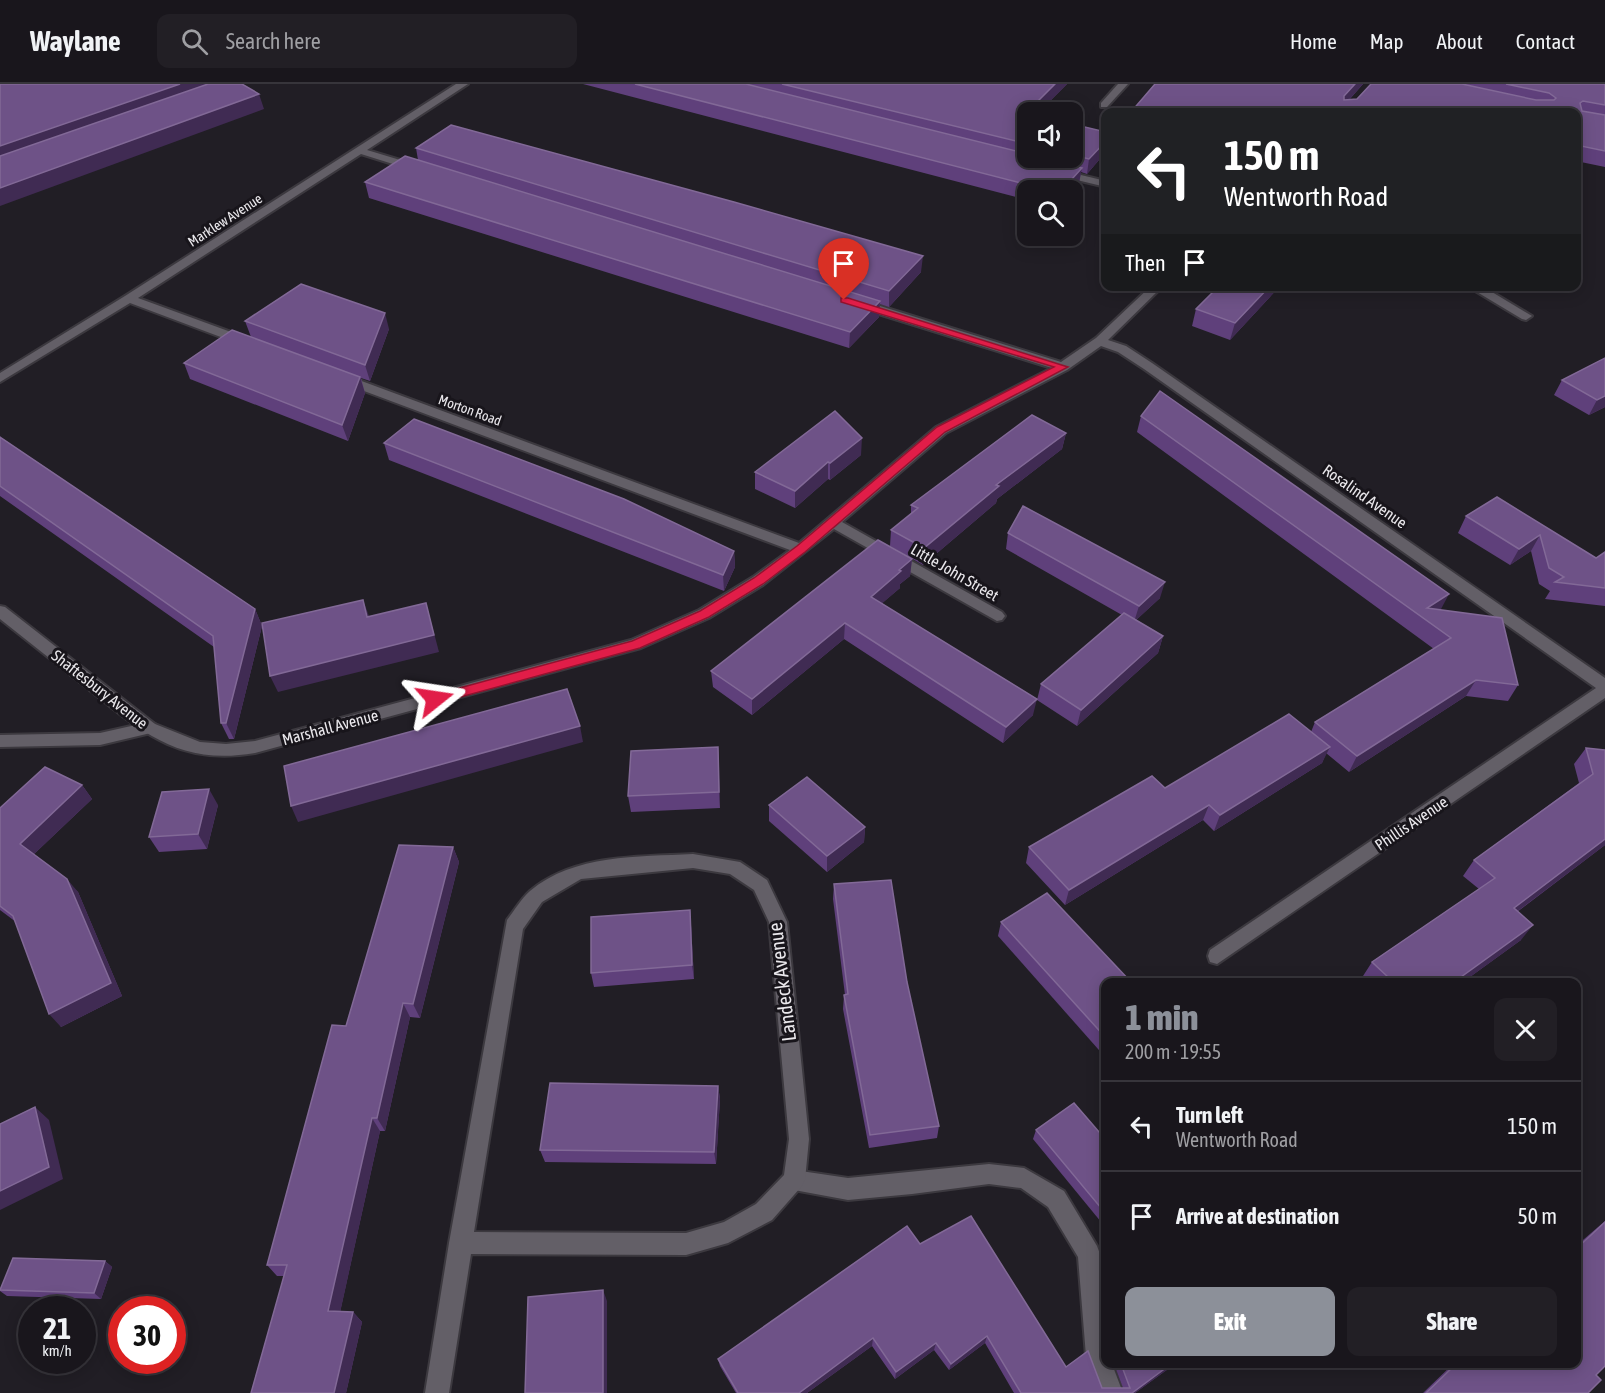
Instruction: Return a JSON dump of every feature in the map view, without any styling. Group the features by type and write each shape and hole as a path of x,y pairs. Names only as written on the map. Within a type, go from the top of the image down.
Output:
{"street":[{"name":"Marklew Avenue","path":"3,373 129,299 463,84"},
{"path":"1104,105 1123,84"},
{"path":"360,151 425,171"},
{"path":"1052,171 1101,183"},
{"name":"Marshall Avenue","path":"208,751 230,752 255,747 636,645 704,614 758,581 801,549 941,430 1063,367 1100,341 1153,291"},
{"path":"1481,291 1526,316"},
{"path":"129,299 254,345"},
{"path":"844,300 1063,367"},
{"name":"Rosalind Avenue","path":"1100,341 1122,349 1148,366 1605,688"},
{"name":"Morton Road","path":"329,373 801,549"},
{"name":"Little John Street","path":"834,523 997,616"},
{"name":"Shaftesbury Avenue","path":"0,611 149,728 175,742 208,751"},
{"name":"Phillis Avenue","path":"1217,956 1605,688"},
{"path":"0,741 100,739 149,728"},
{"name":"Landeck Avenue","path":"437,1393 514,926 536,897 577,872 693,861 734,867 761,885 778,922 799,1139 794,1180"},
{"path":"460,1243 686,1244 728,1232 764,1212 794,1180 848,1188 912,1184 989,1174 1024,1178 1056,1199 1089,1254 1098,1356 1101,1365"},
{"path":"1102,1368 1111,1393"}],"building":[{"path":"0,84 180,84 0,146"},
{"path":"208,84 242,84 259,94 0,188 0,156"},
{"path":"635,84 746,84 1017,151 1017,168 1082,168 1071,180 1017,180 1017,182"},
{"path":"782,84 1055,84 1037,102 1017,102 1017,141"},
{"path":"1155,84 1355,84 1344,96 1344,100 1357,99 1371,84 1462,84 1536,100 1554,100 1556,98 1549,93 1506,84 1605,84 1605,105 1583,101 1580,103 1582,111 1605,115 1605,151 1581,146 1581,108 1134,108"},
{"path":"451,125 923,256 889,291 416,148"},
{"path":"1083,127 1101,131 1101,146 1089,159 1083,158"},
{"path":"405,156 880,301 850,332 365,182"},
{"path":"301,284 385,313 365,365 245,321"},
{"path":"1214,291 1265,291 1235,323 1196,309"},
{"path":"232,330 360,377 342,425 184,363"},
{"path":"1605,358 1605,396 1597,400 1562,380"},
{"path":"1160,391 1449,594 1427,608 1502,618 1518,685 1476,680 1357,756 1315,722 1451,638 1141,416"},
{"path":"835,411 862,438 830,463 828,462 795,491 755,472"},
{"path":"1032,415 1066,433 996,485 999,486 924,548 891,530 918,508 911,505"},
{"path":"414,419 624,499 734,551 723,575 384,443"},
{"path":"0,437 255,609 226,723 221,723 213,636 0,486"},
{"path":"1497,497 1596,558 1605,552 1605,588 1555,582 1564,577 1549,568 1540,535 1519,549 1466,516"},
{"path":"1023,506 1165,582 1139,606 1008,533"},
{"path":"878,540 912,559 871,597 1037,699 1006,727 845,623 752,699 711,671"},
{"path":"363,600 367,617 426,603 434,635 270,676 262,623"},
{"path":"1124,613 1163,636 1081,710 1041,684"},
{"path":"567,689 580,726 291,806 284,766"},
{"path":"1289,714 1330,747 1220,815 1209,805 1069,890 1029,847 1152,776 1165,788"},
{"path":"718,747 719,792 628,796 631,751"},
{"path":"1586,748 1605,750 1605,839 1514,908 1533,925 1460,978 1386,978 1388,977 1372,962 1495,878 1474,860 1593,774"},
{"path":"45,767 82,785 20,844 67,879 111,983 49,1014 13,916 0,906 0,808"},
{"path":"807,777 865,827 827,856 769,805"},
{"path":"209,789 198,834 149,837 162,792"},
{"path":"399,845 453,847 413,1004 403,1003 377,1118 372,1118 328,1311 353,1312 334,1393 251,1393 287,1265 267,1265 332,1025 346,1026"},
{"path":"891,880 907,982 939,1126 870,1135 844,995 848,994 834,884"},
{"path":"1047,893 1127,978 1101,978 1101,1032 1001,922"},
{"path":"690,910 692,965 591,973 591,917"},
{"path":"550,1083 718,1086 714,1152 540,1150"},
{"path":"1074,1103 1101,1134 1101,1208 1036,1130"},
{"path":"35,1107 49,1167 0,1191 0,1124"},
{"path":"971,1216 1066,1367 1088,1351 1102,1388 1130,1388 1122,1368 1166,1368 1132,1393 1021,1393 987,1336 951,1364 936,1343 896,1372 873,1338 799,1393 738,1393 718,1359 907,1226 920,1244"},
{"path":"1605,1222 1605,1366 1596,1375 1601,1380 1588,1393 1426,1393 1452,1368 1581,1368 1581,1244"},
{"path":"13,1258 105,1261 94,1293 0,1290"},
{"path":"603,1290 603,1393 525,1393 528,1297"}],"route":[{"path":"435,699 636,645 704,614 758,581 801,549 941,430 1063,367 844,300"}]}
